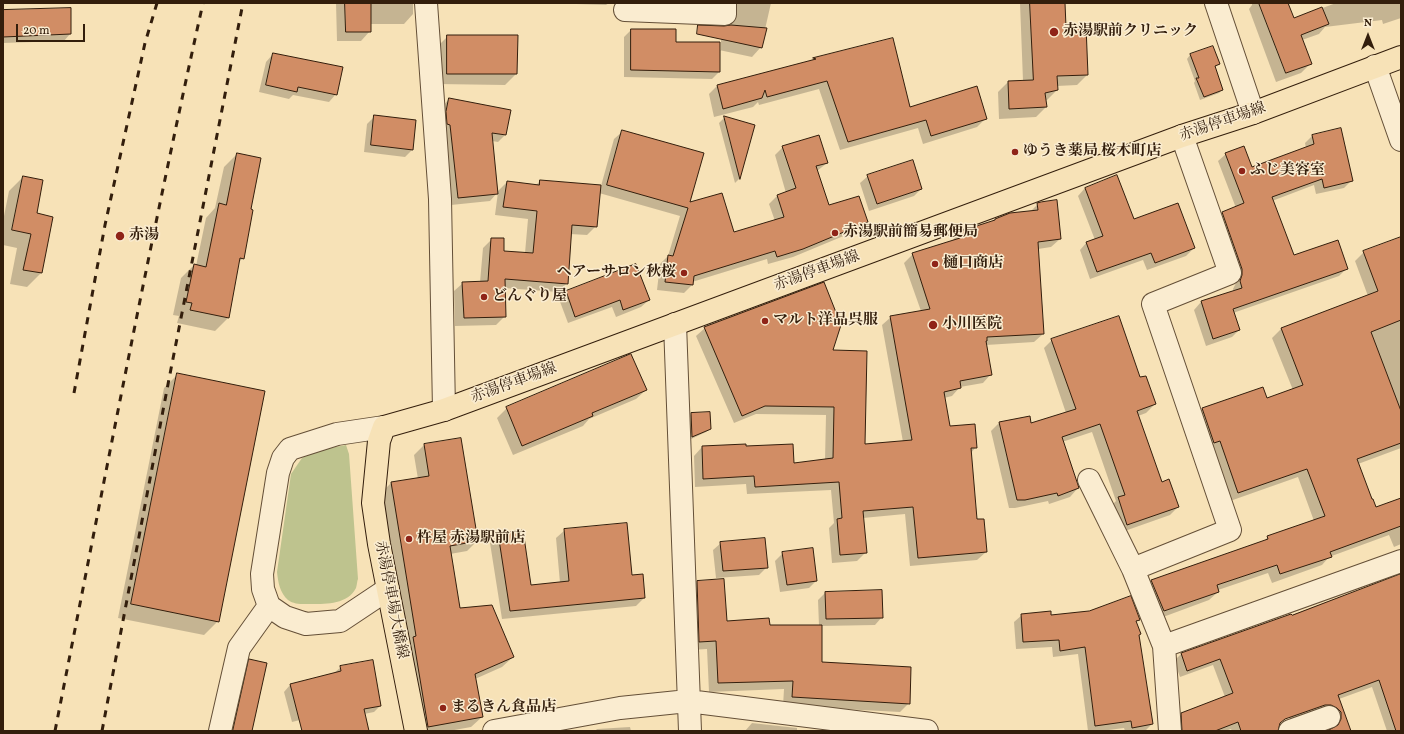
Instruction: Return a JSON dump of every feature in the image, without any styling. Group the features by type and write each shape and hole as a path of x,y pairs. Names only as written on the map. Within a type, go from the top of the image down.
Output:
{"main road":[{"name":"赤湯停車場線","path":"384,427 444,410 1182,136 1253,113 1401,57"},
{"name":"赤湯停車場大橋線","path":"384,427 379,441 374,503 379,544 416,731"}],"street":[{"path":"426,3 440,199 444,410"},
{"path":"625,10 724,14 725,3"},
{"path":"1216,3 1253,113"},
{"path":"1374,66 1401,140"},
{"path":"1133,570 1230,530 1152,304 1230,273 1182,136"},
{"path":"676,324 690,731"},
{"path":"384,427 337,434 290,448 283,458 278,472 262,574 263,589 269,606 285,617 306,624 340,621 388,588"},
{"path":"1089,480 1133,570 1164,646 1170,731"},
{"path":"1164,646 1401,561"},
{"path":"220,731 239,648 269,606"},
{"path":"494,731 620,708 688,701 927,731"},
{"path":"1290,731 1329,717"}],"green space":[{"path":"346,445 349,454 358,579 356,588 348,597 337,602 318,604 293,603 288,600 281,591 277,572 291,474 302,458 315,451"}],"building":[{"path":"345,3 371,3 371,32 346,32"},
{"path":"1030,3 1065,3 1066,27 1086,26 1088,75 1057,76 1058,90 1045,93 1047,107 1009,109 1008,81 1033,80"},
{"path":"1259,3 1288,3 1294,18 1322,7 1329,24 1301,35 1312,64 1286,73"},
{"path":"71,8 71,34 3,37 3,10"},
{"path":"698,25 731,25 767,28 762,48 697,34"},
{"path":"631,29 676,29 676,42 720,42 720,72 631,70"},
{"path":"447,35 518,35 517,74 447,74"},
{"path":"893,38 910,107 977,86 987,119 931,136 926,120 848,142 827,81 767,97 765,90 762,98 723,109 717,85 816,59 813,58"},
{"path":"1213,46 1220,64 1215,66 1223,90 1204,97 1196,78 1199,78 1190,54"},
{"path":"273,53 343,67 337,95 298,87 297,92 266,85"},
{"path":"449,98 511,110 506,135 492,133 498,194 458,198 450,125 447,124 446,112"},
{"path":"374,115 416,120 413,150 371,145"},
{"path":"724,116 755,125 740,179"},
{"path":"1341,128 1353,181 1324,188 1322,179 1272,197 1294,255 1338,240 1348,269 1233,309 1240,330 1213,339 1201,301 1242,288 1240,281 1242,269 1222,212 1244,203 1225,153 1244,146 1252,167 1314,144 1312,135"},
{"path":"622,130 704,153 690,202 722,193 734,232 784,217 777,195 796,188 782,146 819,135 828,163 816,166 829,205 859,196 868,222 803,249 777,257 775,251 694,276 693,285 665,282 668,255 673,256 688,208 607,185"},
{"path":"237,153 261,158 251,209 253,210 244,259 240,258 229,318 190,310 192,303 186,302 194,264 206,267 219,203 226,205"},
{"path":"913,160 922,189 877,204 867,175"},
{"path":"1117,175 1134,219 1178,203 1195,248 1155,263 1151,253 1097,272 1086,242 1103,236 1085,188"},
{"path":"23,176 43,180 37,213 53,217 42,273 23,270 31,234 12,230"},
{"path":"540,180 601,185 597,227 572,225 568,284 505,279 506,317 464,318 462,282 488,281 491,238 504,238 504,251 533,253 537,211 503,207 507,181 539,185"},
{"path":"1057,200 1061,239 1038,242 1044,334 987,337 986,341 992,375 960,381 961,388 944,392 950,426 975,424 977,448 971,448 977,519 984,519 987,552 918,558 913,507 863,511 867,553 840,555 837,519 842,518 839,482 755,487 754,476 703,479 702,446 793,444 794,463 833,458 834,407 765,406 742,416 704,327 824,282 841,325 833,350 867,351 865,444 912,440 890,316 930,309 912,253 960,238 958,232 995,220 1010,213 1038,210 1037,203"},
{"path":"1401,237 1401,320 1371,332 1401,411 1401,443 1357,459 1376,507 1401,498 1401,526 1330,552 1332,557 1280,574 1277,565 1217,585 1219,592 1164,611 1151,580 1268,539 1267,536 1325,516 1307,469 1238,493 1220,441 1214,443 1202,408 1263,387 1267,398 1303,385 1281,328 1378,291 1363,251"},
{"path":"636,264 650,300 623,310 620,300 575,317 566,291"},
{"path":"1119,316 1140,377 1146,376 1156,404 1137,411 1162,482 1169,479 1179,507 1127,525 1118,497 1125,495 1100,424 1062,437 1079,488 1058,496 1057,493 1025,500 1017,500 999,422 1030,416 1031,423 1076,409 1051,339"},
{"path":"631,354 647,390 592,413 593,416 522,446 506,407"},
{"path":"177,373 265,391 219,622 131,604"},
{"path":"710,412 711,429 692,437 691,413"},
{"path":"461,438 478,541 450,546 460,608 492,605 514,657 475,674 483,717 428,727 413,637 416,636 391,482 429,476 424,444"},
{"path":"627,523 632,575 643,574 645,598 510,611 498,533 523,530 531,585 569,581 564,529"},
{"path":"765,538 768,568 723,571 720,542"},
{"path":"813,548 817,581 787,585 782,552"},
{"path":"1401,574 1401,731 1396,731 1379,680 1338,695 1351,731 1327,731 1338,725 1341,719 1341,712 1331,705 1325,705 1285,719 1280,723 1278,731 1241,731 1238,722 1215,731 1182,731 1181,713 1233,693 1220,659 1187,671 1181,653 1291,614 1292,615"},
{"path":"724,579 727,621 769,618 770,625 822,625 822,662 911,667 910,704 792,697 793,681 718,683 716,641 699,642 697,581"},
{"path":"882,590 883,618 826,619 825,592"},
{"path":"1131,596 1140,620 1136,621 1141,634 1139,635 1153,724 1132,728 1131,721 1095,726 1085,647 1060,651 1059,640 1023,642 1021,614 1051,611 1051,615 1089,611"},
{"path":"249,659 267,663 252,731 233,731"},
{"path":"373,660 381,706 364,709 369,731 302,731 290,684 341,671 340,666"}],"railway":[{"path":"74,393 105,225 145,43 157,3"},
{"path":"55,731 145,276 203,3"},
{"path":"102,731 243,3"}],"place":[{"name":"赤湯駅前クリニック","path":"1054,32"},
{"name":"ゆうき薬局 桜木町店","path":"1015,152"},
{"name":"ふじ美容室","path":"1242,171"},
{"name":"赤湯駅前簡易郵便局","path":"835,233"},
{"name":"赤湯","path":"120,236"},
{"name":"樋口商店","path":"935,264"},
{"name":"ヘアーサロン秋桜","path":"684,273"},
{"name":"どんぐり屋","path":"484,297"},
{"name":"マルト洋品呉服","path":"765,321"},
{"name":"小川医院","path":"933,325"},
{"name":"杵屋 赤湯駅前店","path":"409,539"},
{"name":"まるきん食品店","path":"443,708"}]}
